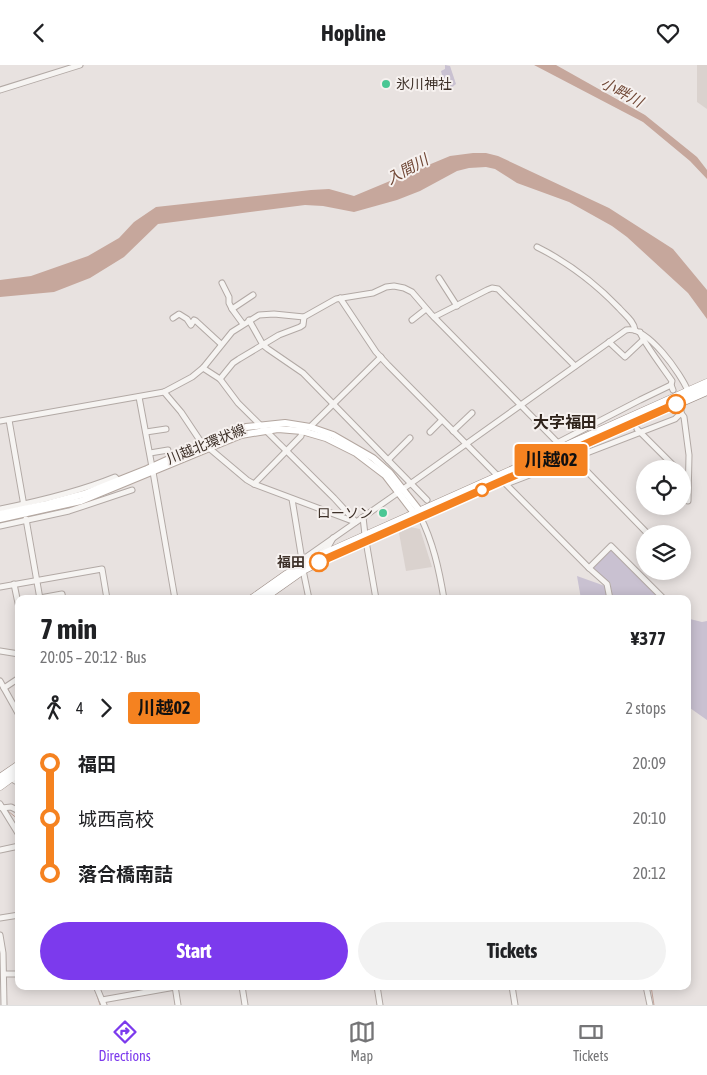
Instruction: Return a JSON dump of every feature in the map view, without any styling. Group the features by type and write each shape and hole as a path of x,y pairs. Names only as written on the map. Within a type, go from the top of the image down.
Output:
{"highway":[{"path":"268,595 303,570 366,538 418,513 502,480 692,392 707,383"},
{"path":"502,480 530,463 692,392 707,391"},
{"path":"258,595 286,575 318,557 366,538"},
{"path":"0,780 15,768"},
{"path":"0,780 15,775"}],"main road":[{"name":"川越北環状線","path":"207,446 230,432 246,427 284,423 310,427 333,435 373,458 390,473 418,513"},
{"name":"川越北環状線","path":"0,519 81,501 119,487 207,446 241,435 278,429 302,431 326,438 356,453 377,468 401,490"},
{"name":"川越北環状線","path":"0,513 47,505 84,494 119,487"}],"street":[{"path":"0,90 80,65"},
{"path":"530,463 528,458 672,388 672,381 665,369 632,322 599,287 560,260 537,247"},
{"path":"439,278 457,306"},
{"path":"222,283 229,297 232,309 243,324"},
{"path":"0,421 164,392 203,369 221,344 243,324 258,315 304,317 330,301 373,293 394,286 412,292 426,309 558,443"},
{"path":"434,317 487,290 492,288 498,289 575,366"},
{"path":"232,309 253,295"},
{"path":"340,298 381,357 589,569 607,584 609,595"},
{"path":"412,320 426,309"},
{"path":"173,318 179,314 187,319 191,325 194,320 196,321 221,344"},
{"path":"220,379 233,363 279,335 303,325 304,317"},
{"path":"249,320 263,345 303,373 427,499"},
{"path":"292,499 302,559 626,330 637,331 661,352 692,392"},
{"path":"609,341 625,357 643,340"},
{"path":"310,427 381,357"},
{"path":"203,369 220,379 238,403 356,522"},
{"path":"164,392 181,412 198,439 247,480 292,499 356,522"},
{"path":"139,397 174,595"},
{"path":"502,480 573,457 675,419 681,411 684,417 688,460"},
{"path":"454,431 472,413"},
{"path":"9,420 23,505"},
{"path":"430,432 442,420"},
{"path":"146,432 166,429"},
{"path":"254,484 286,452 301,435 302,431"},
{"path":"639,431 668,460"},
{"path":"388,460 410,438"},
{"path":"150,453 168,450"},
{"path":"573,457 639,525"},
{"path":"0,509 80,490 115,477 119,487"},
{"path":"0,526 91,505 119,487 132,490"},
{"path":"418,513 426,526 433,547 443,595"},
{"path":"363,517 375,595"},
{"path":"26,520 39,595"},
{"path":"318,557 328,547 333,537"},
{"path":"589,569 611,546 660,595"},
{"path":"0,587 102,569 106,595"},
{"path":"303,570 308,595"},
{"path":"14,584 16,595"},
{"path":"0,651 15,653"},
{"path":"0,681 15,708"},
{"path":"4,688 15,681"},
{"path":"10,778 15,781"},
{"path":"1,806 15,809"},
{"path":"1,806 15,829"},
{"path":"0,850 15,848"},
{"path":"0,918 15,916"},
{"path":"0,935 4,974 4,1005"},
{"path":"4,974 15,974"},
{"path":"98,990 103,1002 161,990"},
{"path":"176,990 178,1005"},
{"path":"243,990 245,1005"},
{"path":"378,990 380,1005"},
{"path":"513,990 515,1005"},
{"path":"647,990 650,1005"}],"shaded area":[{"path":"445,65 450,66 456,84 451,88 450,86 445,87 441,71 445,69"},
{"path":"534,65 556,65 645,115 697,157 707,170 707,179 690,161 643,122"},
{"path":"697,65 707,65 707,109 697,102"},
{"path":"486,153 498,156 609,208 673,249 707,290 707,319 688,293 627,237 612,226 569,202 517,183 495,169 486,167 457,171 420,191 397,200 354,212 323,206 305,205 158,224 124,257 90,278 54,292 0,297 0,280 31,276 88,256 119,238 134,222 156,207 329,189 354,196 450,156"},
{"path":"410,527 420,529 432,567 406,571 399,533"},
{"path":"611,549 636,574 636,580 643,580 658,595 612,595 610,582 606,581 593,568"},
{"path":"577,576 605,586 606,595 580,595"},
{"path":"691,619 702,622 707,621 707,720 691,709"}],"waterway":[{"path":"8,811 15,817"},
{"path":"95,990 100,1005"},
{"path":"652,990 654,1005"}],"bus line":[{"name":"川越02","path":"319,562 676,404"}],"place":[{"name":"氷川神社","path":"386,84"},
{"name":"ローソン","path":"383,513"},
{"name":"福田","path":"319,562"}],"district":[{"name":"大字福田","path":"565,422"}],"water label":[{"name":"小畔川","path":"622,92"},
{"name":"入間川","path":"407,169"}]}
